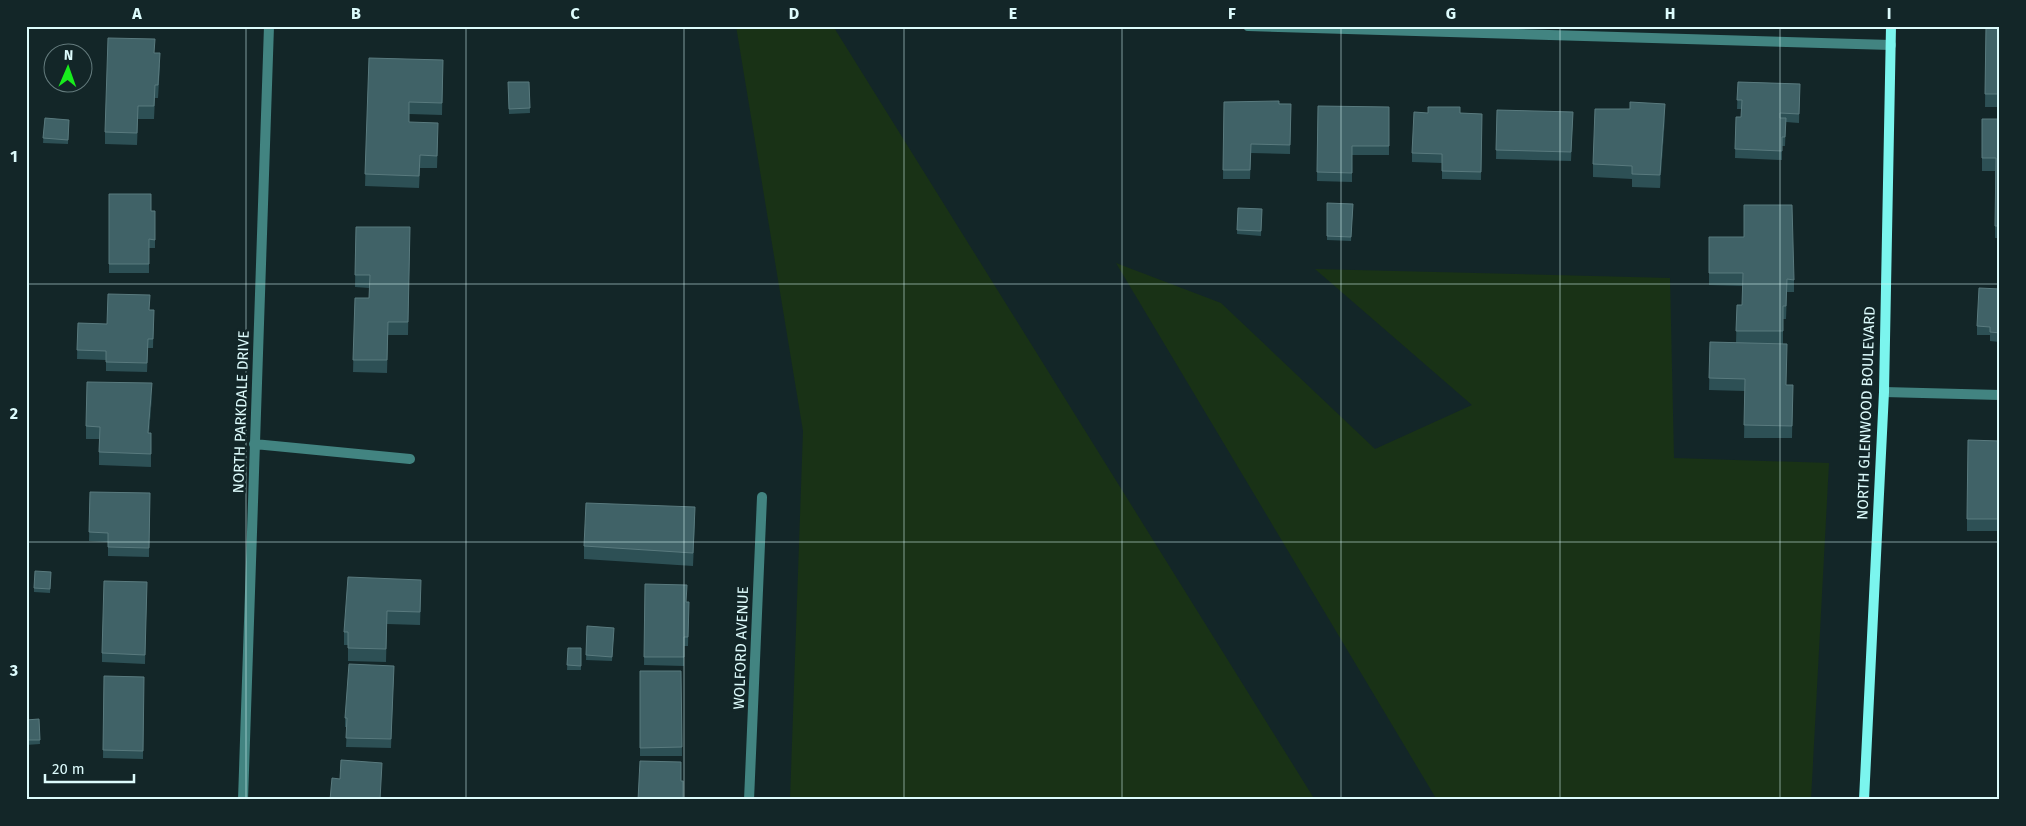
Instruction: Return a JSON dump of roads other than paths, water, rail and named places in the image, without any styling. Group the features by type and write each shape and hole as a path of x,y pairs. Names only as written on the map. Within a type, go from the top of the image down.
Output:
{"street":[{"name":"NORTH PARKDALE DRIVE","path":"243,800 269,26"},
{"path":"1248,26 1891,45"},
{"name":"NORTH GLENWOOD BOULEVARD","path":"1864,800 1884,392 1891,26"},
{"path":"1884,392 2000,395"},
{"path":"254,444 410,458"},
{"name":"WOLFORD AVENUE","path":"749,800 762,497"}]}
